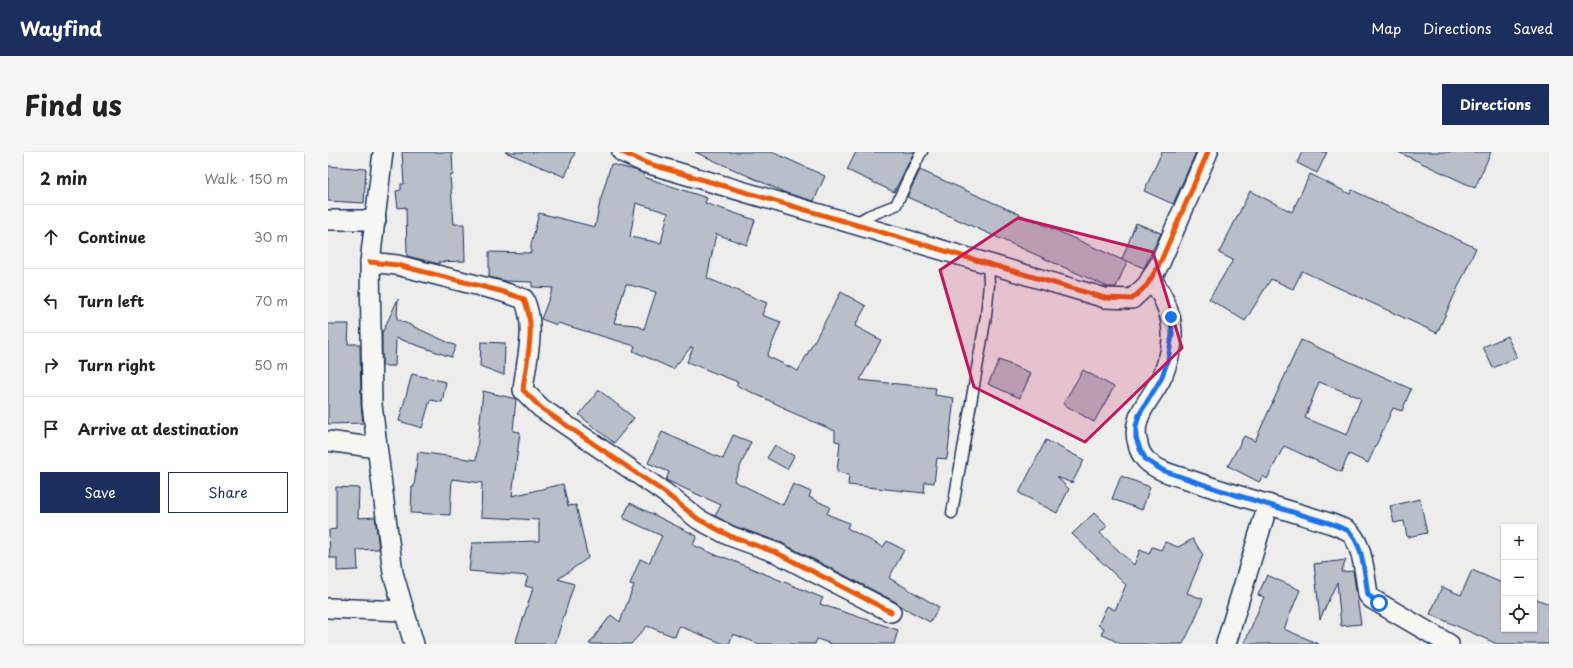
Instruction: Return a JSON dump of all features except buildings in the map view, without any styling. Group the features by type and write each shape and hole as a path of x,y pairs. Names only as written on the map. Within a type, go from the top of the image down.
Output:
{"street":[{"path":"383,152 370,262 372,405 393,573 413,643"},
{"path":"622,152 646,163 852,225 1105,298 1132,299 1147,285 1160,263 1208,152"},
{"path":"328,220 376,220"},
{"path":"370,262 397,265 500,291 524,299 529,308 531,339 523,390 541,408 664,492 698,519 730,536 777,553 891,612"},
{"path":"1151,278 1162,294 1171,317 1172,335 1168,360 1161,379 1139,415 1136,426 1136,438 1146,460 1164,471 1223,491 1332,524 1347,531 1360,549 1368,595 1372,599 1449,644"},
{"path":"328,441 377,448"},
{"path":"1226,644 1268,504"},
{"path":"328,608 404,612"}],"lane":[{"path":"852,225 868,216 896,204 922,152"},
{"path":"952,513 986,316 989,284 988,263"}],"highlighted area":[{"path":"1018,218 1153,252 1182,348 1085,442 974,387 940,270"}],"cycle path":[{"path":"622,152 646,163 1105,298 1132,299 1147,285 1160,263 1208,152"},
{"path":"370,262 397,265 500,291 524,299 530,321 530,344 523,390 541,408 664,492 698,519 730,536 777,553 891,612"}],"route":[{"path":"1171,317 1172,335 1168,360 1161,379 1139,415 1136,426 1136,438 1146,460 1164,471 1223,491 1332,524 1347,531 1360,549 1368,595 1379,603"}]}
